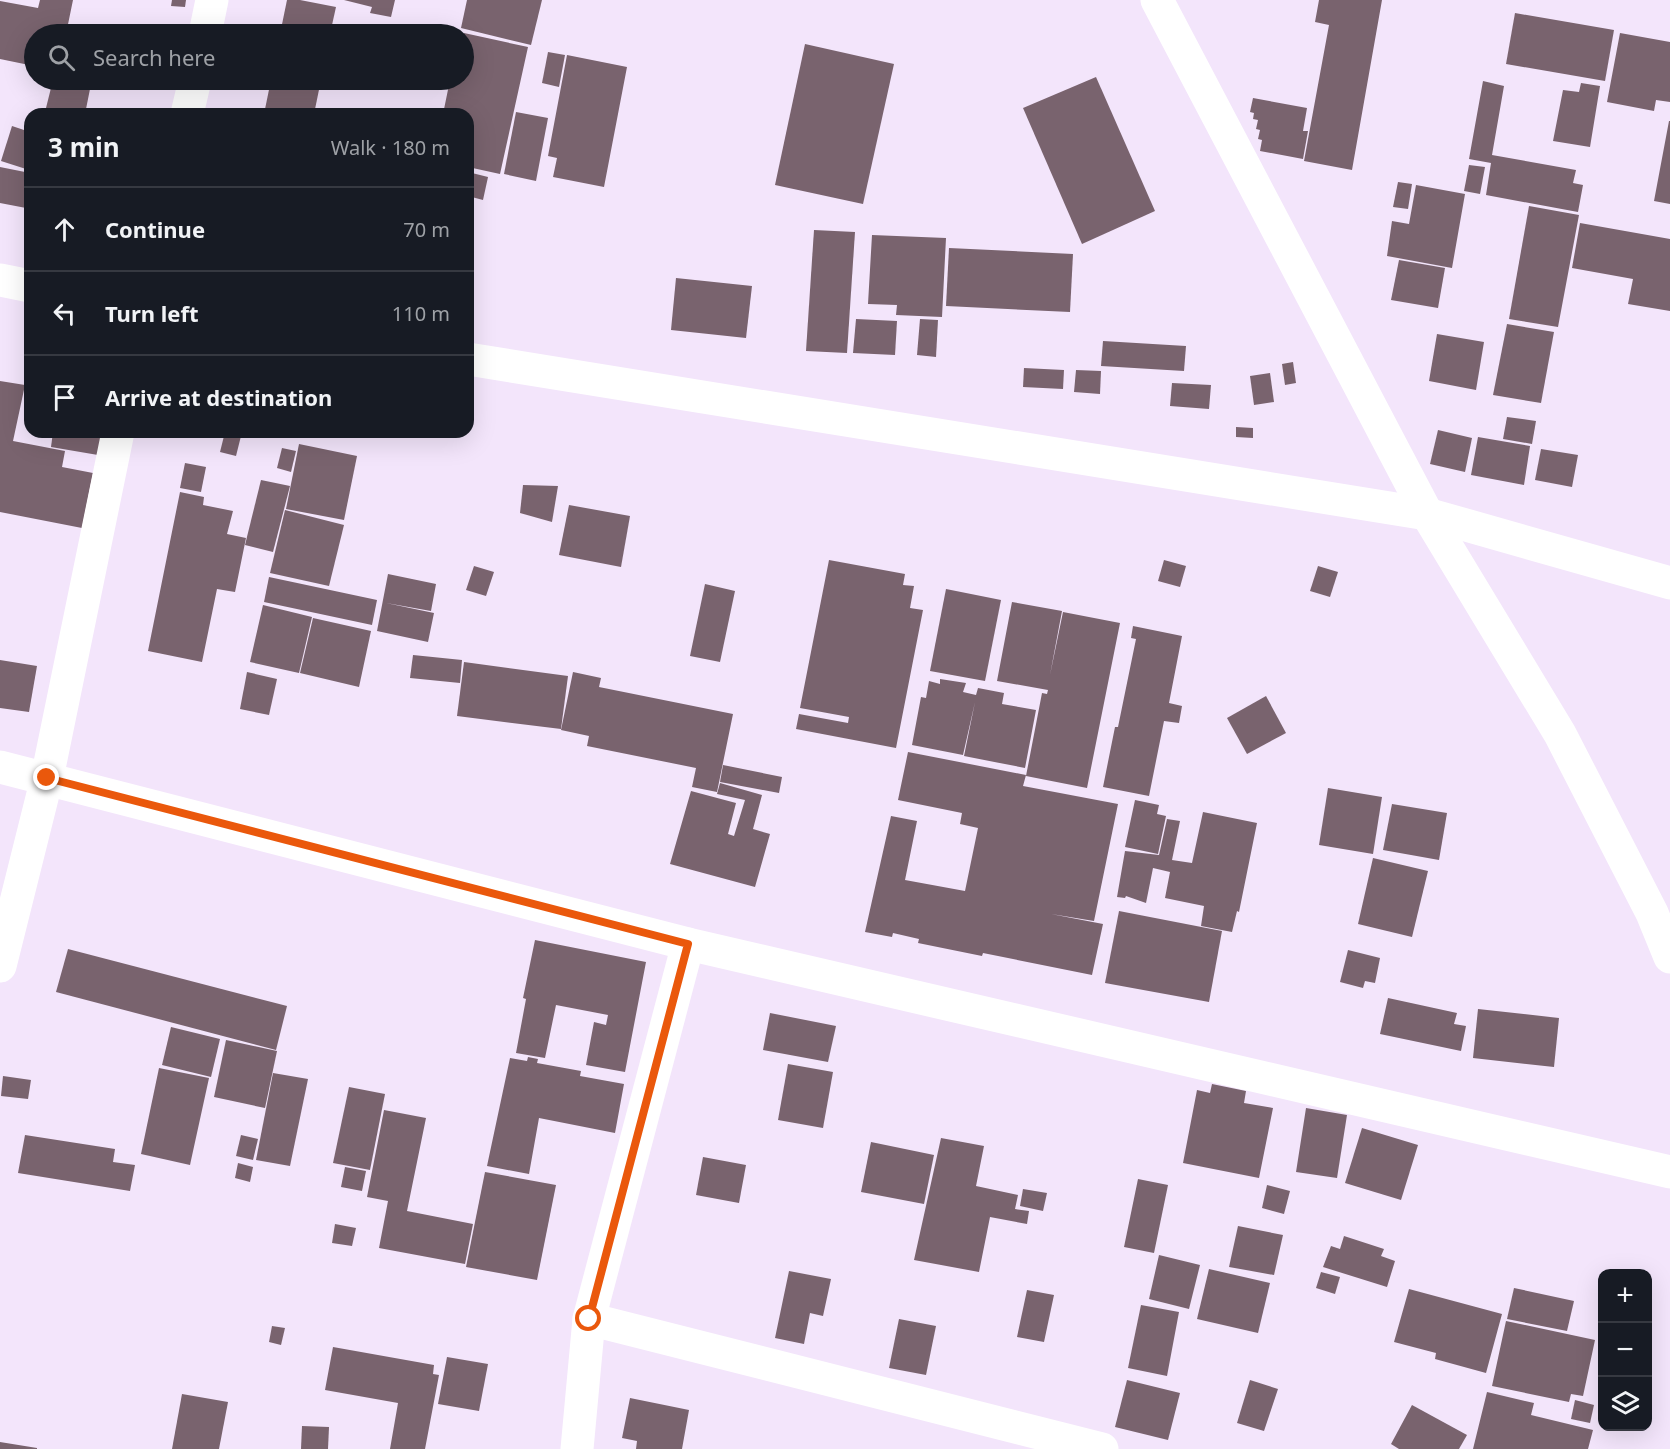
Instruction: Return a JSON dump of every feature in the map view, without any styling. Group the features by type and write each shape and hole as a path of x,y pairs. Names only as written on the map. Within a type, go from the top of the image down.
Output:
{"street":[{"path":"207,24 212,0"},
{"path":"1157,0 1427,514 1560,734 1652,913 1670,957"},
{"path":"188,108 193,90"},
{"path":"0,280 24,285"},
{"path":"474,360 1427,514 1670,583"},
{"path":"0,966 47,778 117,438"},
{"path":"0,767 688,944 1670,1172"},
{"path":"576,1449 589,1319 688,944"},
{"path":"589,1319 1102,1449"}],"building":[{"path":"40,0 73,0 68,24 24,24 24,64 0,59 0,1 38,8"},
{"path":"172,0 186,0 185,7 171,6"},
{"path":"287,0 300,0 336,7 332,24 282,24"},
{"path":"344,0 395,0 391,17 370,13 372,7"},
{"path":"467,0 542,0 531,45 474,31 474,24 462,24"},
{"path":"1319,0 1382,0 1352,170 1304,161 1329,25 1315,22"},
{"path":"1515,13 1614,30 1605,81 1506,64"},
{"path":"1620,33 1670,42 1670,102 1656,100 1654,111 1607,102"},
{"path":"474,35 528,47 500,174 474,168 474,108 444,108 448,90 474,90"},
{"path":"805,44 894,64 863,204 775,185"},
{"path":"548,52 565,55 559,87 542,83"},
{"path":"567,55 627,67 604,187 553,177 557,158 548,156"},
{"path":"1096,77 1155,211 1082,244 1023,108"},
{"path":"1483,81 1504,86 1492,155 1576,170 1573,183 1583,185 1578,212 1486,195 1491,163 1469,159"},
{"path":"1581,83 1600,86 1590,147 1553,141 1563,90 1579,92"},
{"path":"50,90 90,90 86,108 46,108"},
{"path":"269,90 319,90 315,108 265,108"},
{"path":"1253,98 1307,108 1303,131 1308,131 1303,159 1260,151 1262,140 1258,139 1260,130 1256,129 1258,120 1253,119 1254,113 1250,112"},
{"path":"516,112 548,118 536,181 504,174"},
{"path":"1670,121 1670,204 1654,201"},
{"path":"12,126 24,130 24,168 1,161"},
{"path":"1469,165 1485,167 1480,194 1464,191"},
{"path":"0,167 24,172 24,208 0,203"},
{"path":"474,174 488,177 483,200 474,198"},
{"path":"1398,182 1412,184 1408,209 1393,207"},
{"path":"1416,185 1465,194 1452,268 1387,256 1392,221 1409,224"},
{"path":"1529,206 1579,215 1558,327 1509,319"},
{"path":"1580,223 1670,239 1670,311 1628,304 1633,279 1572,268"},
{"path":"814,230 855,232 847,353 806,351"},
{"path":"872,235 946,238 942,317 896,315 897,305 868,304"},
{"path":"949,248 1073,254 1070,312 946,306"},
{"path":"1399,260 1445,268 1438,308 1391,300"},
{"path":"676,278 752,286 746,338 671,330"},
{"path":"856,319 897,321 895,355 853,353"},
{"path":"920,319 938,320 936,357 917,355"},
{"path":"1507,324 1554,332 1541,403 1493,395"},
{"path":"1437,334 1484,342 1476,390 1429,381"},
{"path":"1103,341 1186,346 1184,371 1101,366"},
{"path":"1293,362 1296,383 1285,385 1282,364"},
{"path":"1024,368 1064,370 1063,389 1023,387"},
{"path":"1076,370 1101,371 1100,394 1074,392"},
{"path":"1270,373 1274,402 1254,405 1250,376"},
{"path":"0,381 24,385 13,441 65,451 62,467 93,473 82,528 0,512"},
{"path":"1172,383 1211,385 1209,409 1170,406"},
{"path":"1507,417 1536,421 1532,444 1503,439"},
{"path":"1236,427 1253,428 1253,438 1236,437"},
{"path":"1438,430 1472,438 1465,472 1430,464"},
{"path":"1478,437 1530,446 1524,485 1471,475"},
{"path":"52,438 101,438 98,455 51,447"},
{"path":"224,438 240,438 236,456 220,452"},
{"path":"299,444 357,456 344,520 286,509"},
{"path":"282,448 296,451 291,472 277,468"},
{"path":"1541,449 1578,455 1572,487 1535,480"},
{"path":"185,463 206,467 201,492 180,488"},
{"path":"261,480 290,486 273,552 245,545"},
{"path":"523,485 558,486 552,522 520,513"},
{"path":"180,492 204,497 203,505 233,511 227,534 246,538 235,592 217,589 202,662 148,651"},
{"path":"569,505 630,516 621,567 559,555"},
{"path":"285,510 344,525 329,586 270,573"},
{"path":"829,560 905,574 903,585 914,586 910,608 923,610 896,748 796,729 799,714 848,723 849,717 800,708"},
{"path":"1164,560 1186,566 1180,587 1158,581"},
{"path":"474,566 494,572 486,596 466,590"},
{"path":"1318,566 1338,572 1330,597 1310,591"},
{"path":"388,574 436,584 431,611 386,603 434,613 428,642 377,631"},
{"path":"269,577 377,600 372,625 264,602"},
{"path":"705,584 735,591 720,662 690,656"},
{"path":"946,589 1001,600 985,681 930,671"},
{"path":"1012,602 1062,611 1050,675 1063,612 1120,623 1087,788 1026,776 1042,693 1047,694 1048,690 997,681"},
{"path":"263,605 312,617 299,673 250,662"},
{"path":"313,618 371,631 359,687 300,673"},
{"path":"1133,626 1182,636 1169,703 1182,706 1179,723 1164,721 1149,796 1103,787 1136,639 1131,638"},
{"path":"413,655 462,660 460,683 410,678"},
{"path":"0,660 37,666 29,712 0,708"},
{"path":"464,662 568,676 561,729 457,716"},
{"path":"247,672 277,679 269,715 240,709"},
{"path":"573,672 601,678 599,687 733,714 717,792 692,787 696,768 587,746 589,736 561,730"},
{"path":"940,679 966,683 963,692 976,695 978,688 1004,693 1002,704 1036,710 1025,768 964,756 975,702 963,755 912,745 921,697 926,698 929,681 940,684"},
{"path":"1266,696 1286,733 1247,754 1227,718"},
{"path":"908,752 1026,775 1023,786 1118,804 1094,921 1051,914 1103,924 1092,975 983,953 982,956 918,943 919,939 893,933 892,937 865,932 891,816 917,821 905,880 965,891 978,828 960,824 962,813 898,800"},
{"path":"723,765 782,777 779,793 720,782"},
{"path":"720,783 762,795 753,829 770,834 755,887 670,864 691,791 736,803 728,834 734,836 745,800 717,794"},
{"path":"1328,788 1382,797 1373,854 1319,845"},
{"path":"1135,800 1159,805 1157,814 1166,816 1158,854 1125,847"},
{"path":"1392,804 1447,813 1439,860 1383,850"},
{"path":"1203,812 1257,823 1239,912 1237,911 1232,932 1201,926 1204,906 1165,898 1170,872 1153,868 1146,903 1126,896 1125,898 1117,897 1125,851 1159,855 1167,819 1180,821 1172,860 1192,863"},
{"path":"1373,858 1428,871 1412,937 1358,924"},
{"path":"1119,911 1222,931 1209,1002 1105,983"},
{"path":"535,940 646,962 625,1072 586,1065 594,1022 606,1025 608,1015 556,1005 545,1058 516,1053 526,999 523,998"},
{"path":"68,949 287,1006 276,1050 56,992"},
{"path":"1348,950 1380,958 1375,983 1365,981 1363,988 1340,982"},
{"path":"1388,998 1457,1013 1454,1024 1466,1026 1461,1051 1380,1034"},
{"path":"1478,1009 1559,1018 1554,1067 1473,1058"},
{"path":"770,1013 836,1026 828,1062 763,1050"},
{"path":"171,1027 220,1039 211,1077 162,1065"},
{"path":"226,1040 277,1051 265,1108 214,1097"},
{"path":"528,1057 538,1059 537,1063 581,1071 580,1076 624,1084 615,1133 539,1118 529,1174 487,1166 510,1058 527,1061"},
{"path":"788,1064 833,1072 823,1128 778,1120"},
{"path":"159,1068 209,1078 190,1165 141,1154"},
{"path":"273,1073 308,1079 290,1166 256,1160"},
{"path":"3,1076 31,1080 28,1099 1,1096"},
{"path":"1212,1084 1246,1091 1244,1103 1273,1108 1259,1178 1183,1163 1197,1090 1210,1093"},
{"path":"349,1087 385,1094 370,1170 333,1163"},
{"path":"1306,1108 1347,1115 1337,1178 1296,1172"},
{"path":"384,1110 426,1118 407,1211 473,1224 465,1264 379,1248 388,1201 367,1197"},
{"path":"1362,1128 1418,1145 1401,1200 1345,1183"},
{"path":"25,1135 115,1149 113,1162 135,1165 130,1191 18,1173"},
{"path":"241,1135 258,1139 253,1160 236,1156"},
{"path":"941,1138 984,1146 976,1186 1018,1195 1015,1209 1029,1211 1027,1224 990,1217 979,1272 914,1260"},
{"path":"871,1142 934,1155 924,1204 861,1192"},
{"path":"703,1157 746,1165 739,1203 696,1195"},
{"path":"238,1163 253,1167 250,1182 235,1178"},
{"path":"345,1167 366,1171 362,1191 341,1187"},
{"path":"485,1172 556,1185 537,1280 466,1267"},
{"path":"1138,1179 1168,1185 1154,1253 1124,1247"},
{"path":"1267,1185 1290,1191 1284,1214 1262,1208"},
{"path":"1023,1189 1047,1193 1043,1211 1020,1206"},
{"path":"335,1224 356,1228 352,1246 332,1243"},
{"path":"1238,1226 1283,1235 1274,1275 1229,1267"},
{"path":"1344,1236 1384,1249 1381,1256 1395,1261 1387,1287 1323,1267 1331,1246 1340,1249"},
{"path":"1159,1255 1200,1265 1189,1309 1149,1299"},
{"path":"1209,1269 1270,1283 1258,1333 1197,1319"},
{"path":"789,1271 831,1279 823,1316 810,1313 804,1344 775,1338"},
{"path":"1321,1272 1340,1277 1335,1294 1316,1288"},
{"path":"1514,1288 1574,1301 1567,1331 1507,1319"},
{"path":"1409,1289 1502,1314 1486,1373 1435,1359 1436,1353 1394,1342"},
{"path":"1027,1290 1054,1295 1044,1342 1017,1337"},
{"path":"1141,1305 1179,1312 1167,1376 1128,1368"},
{"path":"899,1319 936,1326 926,1375 889,1368"},
{"path":"1506,1321 1595,1340 1583,1396 1571,1394 1569,1402 1492,1386"},
{"path":"272,1326 285,1328 281,1345 269,1342"},
{"path":"333,1347 434,1365 433,1374 439,1375 425,1449 390,1449 398,1403 325,1390"},
{"path":"447,1357 488,1364 479,1411 438,1404"},
{"path":"1127,1380 1180,1393 1168,1440 1115,1427"},
{"path":"1250,1380 1278,1389 1264,1431 1237,1423"},
{"path":"1487,1392 1534,1403 1531,1415 1593,1430 1588,1449 1473,1449"},
{"path":"182,1394 228,1402 219,1449 172,1449"},
{"path":"630,1398 689,1410 682,1449 636,1449 637,1441 622,1438"},
{"path":"1575,1400 1594,1405 1590,1423 1571,1419"},
{"path":"1412,1405 1467,1435 1459,1449 1399,1449 1391,1444"},
{"path":"302,1426 329,1427 328,1449 301,1449"},
{"path":"0,1442 37,1448 37,1449 0,1449"}],"route":[{"path":"47,778 688,944 589,1319"}]}
